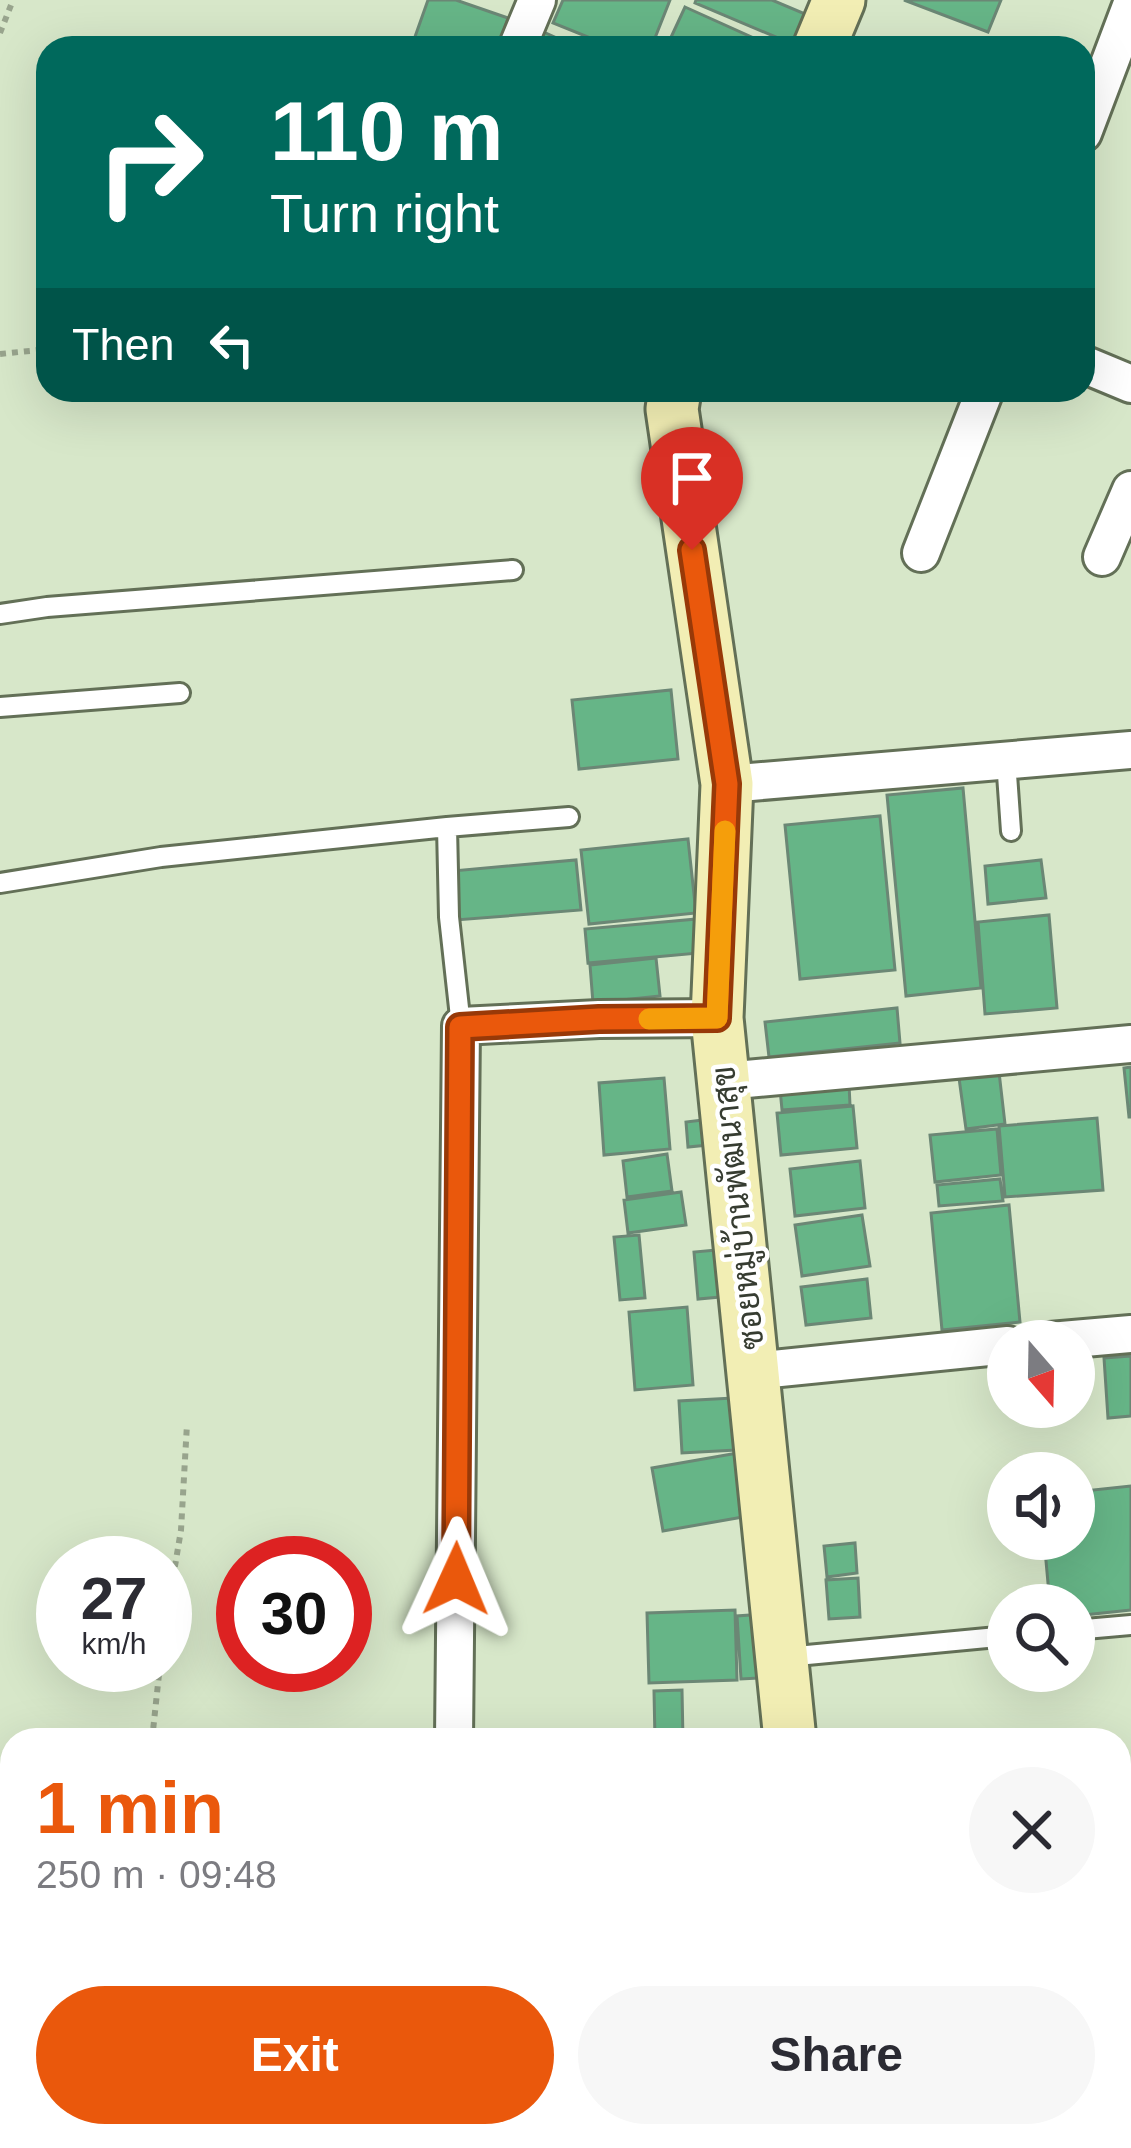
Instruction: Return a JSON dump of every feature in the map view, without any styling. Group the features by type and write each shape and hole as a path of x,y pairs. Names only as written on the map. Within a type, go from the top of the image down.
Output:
{"street":[{"path":"522,36 537,0"},
{"path":"824,36 839,0"},
{"path":"1095,101 1131,6"},
{"path":"1095,369 1131,384"},
{"name":"ซอยหมู่บ้านพัฒนาสุข","path":"673,402 727,784 717,1018 789,1728"},
{"path":"921,553 980,402"},
{"path":"1102,557 1131,490"},
{"path":"727,784 1131,750"},
{"path":"454,1728 460,1027 717,1018"},
{"path":"725,1081 1131,1044"},
{"path":"1095,1337 1131,1334"},
{"path":"752,1371 987,1347"}],"lane":[{"path":"0,614 513,570"},
{"path":"0,707 180,693"},
{"path":"1006,760 1011,831"},
{"path":"0,883 161,857 569,817"},
{"path":"447,827 449,916 460,1027"},
{"path":"1095,1628 1131,1625"},
{"path":"781,1657 987,1638"}],"path":[{"path":"0,34 13,0"},
{"path":"0,354 36,350"},
{"path":"180,1536 187,1424"},
{"path":"153,1728 157,1692"}],"building":[{"path":"428,0 456,0 508,18 502,36 415,36"},
{"path":"563,0 670,0 656,36 585,36 553,23"},
{"path":"772,0 810,16 801,36 773,36 695,3"},
{"path":"904,0 1001,0 988,32"},
{"path":"685,7 749,36 672,36"},
{"path":"671,690 678,759 579,769 572,700"},
{"path":"963,788 981,988 906,996 887,795"},
{"path":"880,816 895,970 800,979 785,825"},
{"path":"688,839 696,913 589,924 581,850"},
{"path":"576,860 581,910 456,920 452,871"},
{"path":"1041,860 1046,898 988,904 985,866"},
{"path":"1049,915 1057,1008 985,1014 978,922"},
{"path":"708,918 710,952 588,963 585,929"},
{"path":"656,958 660,996 593,1003 590,965"},
{"path":"897,1008 900,1043 769,1057 765,1022"},
{"path":"1131,1067 1131,1117 1129,1117 1124,1068"},
{"path":"999,1072 1005,1124 966,1129 959,1078"},
{"path":"664,1078 670,1149 604,1155 599,1083"},
{"path":"849,1084 850,1105 782,1110 780,1089"},
{"path":"853,1106 857,1148 781,1155 777,1113"},
{"path":"727,1117 729,1143 688,1147 686,1122"},
{"path":"1097,1118 1103,1190 1005,1197 999,1126"},
{"path":"997,1129 1001,1175 935,1182 930,1135"},
{"path":"667,1154 672,1191 627,1197 623,1161"},
{"path":"860,1161 865,1208 795,1216 790,1169"},
{"path":"1000,1179 1003,1201 939,1206 937,1185"},
{"path":"681,1192 686,1225 628,1233 624,1200"},
{"path":"1009,1205 1020,1320 987,1320 987,1325 942,1330 931,1213"},
{"path":"862,1215 870,1266 802,1276 795,1225"},
{"path":"639,1235 645,1298 620,1300 614,1237"},
{"path":"739,1248 743,1295 698,1299 694,1252"},
{"path":"867,1279 871,1318 806,1325 801,1287"},
{"path":"687,1307 693,1385 635,1390 629,1312"},
{"path":"1131,1356 1131,1416 1108,1418 1104,1358"},
{"path":"751,1397 754,1449 682,1453 679,1401"},
{"path":"749,1451 760,1514 663,1531 652,1468"},
{"path":"1131,1486 1131,1610 1095,1614 1095,1584 1048,1584 1046,1560 1095,1560 1095,1490"},
{"path":"855,1543 857,1573 827,1577 824,1546"},
{"path":"858,1578 860,1617 829,1619 826,1580"},
{"path":"735,1610 737,1680 649,1683 647,1613"},
{"path":"776,1613 779,1677 741,1679 737,1616"},
{"path":"682,1690 683,1728 655,1728 654,1691"}],"slow traffic":[{"path":"649,1019 717,1018 725,831"}],"route":[{"path":"456,1579 460,1027 717,1018 727,784 692,550"}]}
